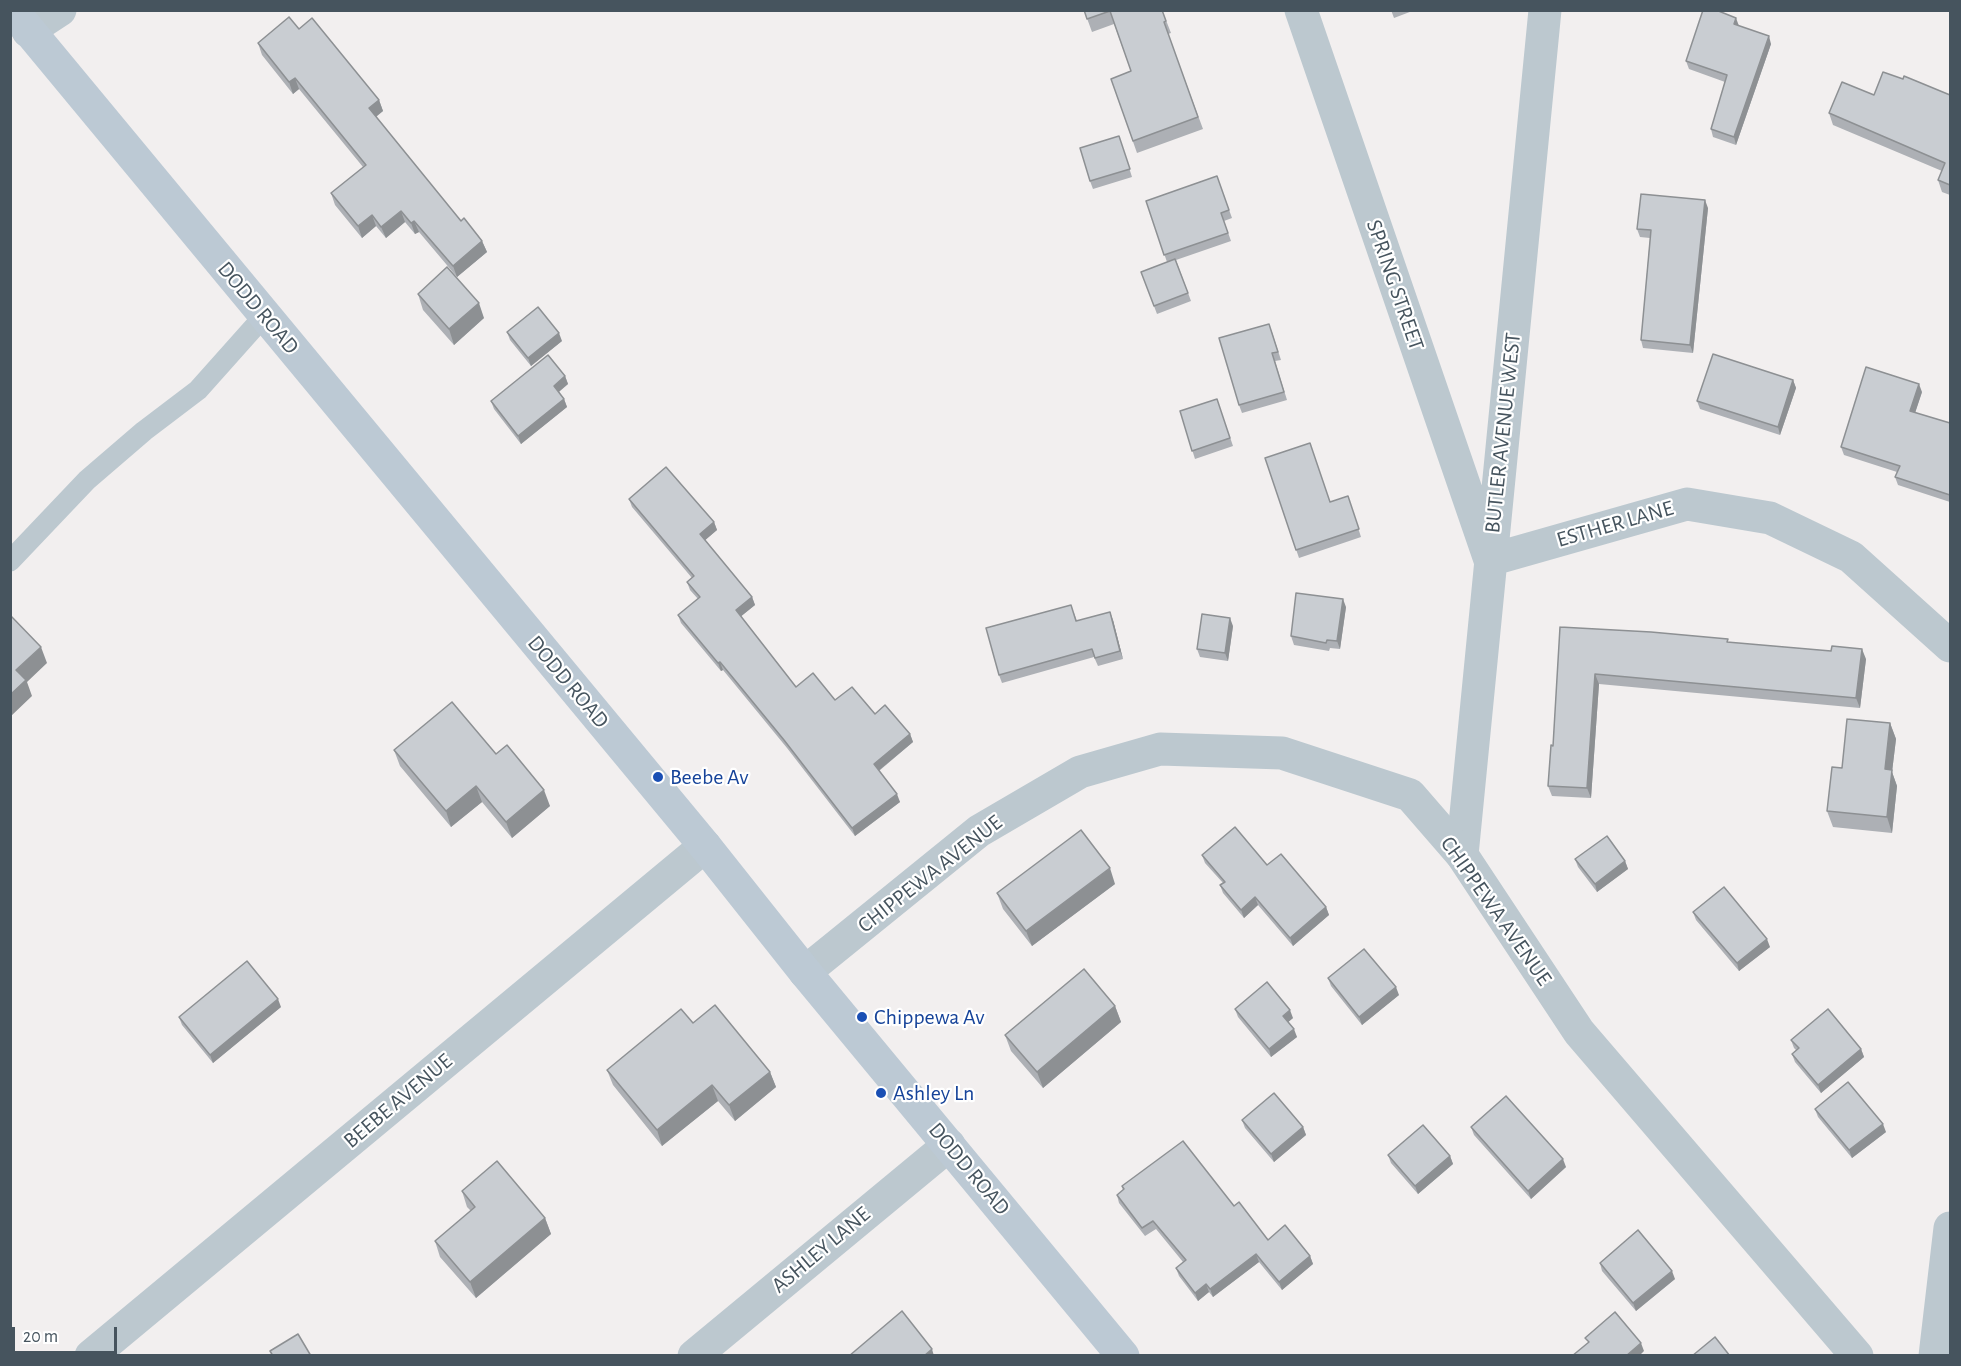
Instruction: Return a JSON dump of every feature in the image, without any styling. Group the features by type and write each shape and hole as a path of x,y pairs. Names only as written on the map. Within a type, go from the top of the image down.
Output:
{"main road":[{"name":"DODD ROAD","path":"20,21 705,846 805,972 1123,1356"}],"street":[{"path":"20,21 60,10"},
{"name":"SPRING STREET","path":"1301,10 1490,560"},
{"name":"BUTLER AVENUE WEST","path":"1462,855 1545,10"},
{"name":"ESTHER LANE","path":"1490,560 1687,504 1770,518 1851,556 1950,646"},
{"name":"CHIPPEWA AVENUE","path":"805,972 979,831 1080,772 1160,749 1282,753 1410,795 1462,855 1579,1032 1857,1356"},
{"name":"BEEBE AVENUE","path":"91,1356 705,846"},
{"name":"ASHLEY LANE","path":"694,1356 949,1144"},
{"path":"1935,1356 1950,1228"}],"lane":[{"path":"10,561 87,480 144,431 198,390 264,316"}],"building":[{"path":"1084,10 1162,10 1166,21 1164,22 1198,117 1133,141 1111,79 1131,71 1110,11 1087,19"},
{"path":"1703,10 1716,10 1736,18 1734,24 1769,36 1734,137 1711,129 1727,75 1686,61"},
{"path":"289,17 299,29 312,18 379,100 369,108 461,221 464,218 482,241 453,266 414,221 411,223 401,211 381,227 372,215 358,226 331,193 366,165 295,78 289,82 258,43"},
{"path":"1883,72 1903,79 1904,76 1950,95 1950,185 1938,180 1945,163 1829,113 1842,82 1874,95"},
{"path":"1119,136 1130,169 1090,181 1080,148"},
{"path":"1217,176 1229,210 1221,213 1228,233 1164,255 1146,201"},
{"path":"1641,194 1705,200 1690,345 1641,340 1651,230 1637,229"},
{"path":"1175,259 1188,293 1154,306 1141,272"},
{"path":"447,267 479,303 449,329 418,294"},
{"path":"538,307 559,333 528,358 507,332"},
{"path":"1269,324 1278,352 1272,353 1284,392 1239,405 1219,338"},
{"path":"1713,354 1793,380 1778,427 1697,401"},
{"path":"548,355 565,376 554,386 564,399 518,436 491,401"},
{"path":"1866,367 1919,384 1910,411 1950,423 1950,495 1895,477 1900,466 1841,447"},
{"path":"1217,399 1230,438 1192,451 1180,411"},
{"path":"1310,443 1330,502 1348,496 1359,529 1296,550 1265,458"},
{"path":"666,467 714,522 700,534 752,597 736,610 796,687 813,673 835,700 852,687 875,714 885,705 910,734 874,764 897,794 852,828 784,740 678,615 700,597 687,582 694,576 629,499"},
{"path":"1296,593 1343,599 1337,641 1327,640 1326,643 1291,636"},
{"path":"1071,605 1076,621 1110,612 1120,651 1095,658 1092,649 999,675 986,628"},
{"path":"1202,614 1230,618 1225,653 1197,649"},
{"path":"10,615 41,647 16,670 26,680 10,695"},
{"path":"1560,627 1651,632 1728,639 1727,642 1831,651 1832,646 1862,649 1856,698 1595,674 1587,788 1548,786 1551,745 1553,746"},
{"path":"452,702 496,754 507,745 544,790 506,822 476,786 446,811 394,750"},
{"path":"1847,719 1890,723 1885,769 1892,770 1887,817 1827,811 1832,767 1842,768"},
{"path":"1235,827 1267,865 1281,854 1326,907 1290,938 1255,897 1241,910 1220,885 1225,882 1202,855"},
{"path":"1081,830 1110,868 1026,931 997,893"},
{"path":"1607,836 1625,861 1595,884 1575,859"},
{"path":"1724,887 1767,939 1737,963 1693,912"},
{"path":"1364,949 1396,987 1359,1017 1328,978"},
{"path":"247,961 278,999 210,1055 179,1017"},
{"path":"1084,969 1115,1006 1037,1072 1005,1035"},
{"path":"1267,982 1290,1010 1283,1016 1294,1029 1269,1049 1235,1009"},
{"path":"715,1005 770,1072 729,1105 712,1085 657,1130 607,1070 681,1009 693,1023"},
{"path":"1828,1009 1861,1049 1818,1085 1792,1054 1799,1048 1791,1040"},
{"path":"1848,1082 1883,1124 1849,1150 1815,1109"},
{"path":"1274,1093 1303,1127 1271,1154 1242,1120"},
{"path":"1506,1096 1563,1159 1528,1191 1471,1127"},
{"path":"1423,1125 1450,1156 1415,1186 1388,1155"},
{"path":"1183,1141 1234,1206 1239,1202 1268,1240 1285,1225 1310,1256 1279,1282 1256,1254 1210,1289 1206,1284 1195,1293 1176,1268 1186,1260 1153,1221 1142,1228 1117,1195 1124,1189 1122,1186"},
{"path":"497,1161 545,1218 470,1282 435,1241 475,1207 462,1191"},
{"path":"1638,1230 1672,1271 1633,1303 1600,1263"},
{"path":"902,1311 932,1349 924,1356 849,1356"},
{"path":"1615,1312 1641,1343 1626,1356 1572,1356 1589,1342 1585,1338"},
{"path":"298,1334 311,1356 273,1356 270,1351"},
{"path":"1715,1337 1730,1356 1692,1356"}],"place":[{"name":"Beebe Av","path":"658,777"},
{"name":"Chippewa Av","path":"862,1017"},
{"name":"Ashley Ln","path":"881,1093"}]}
